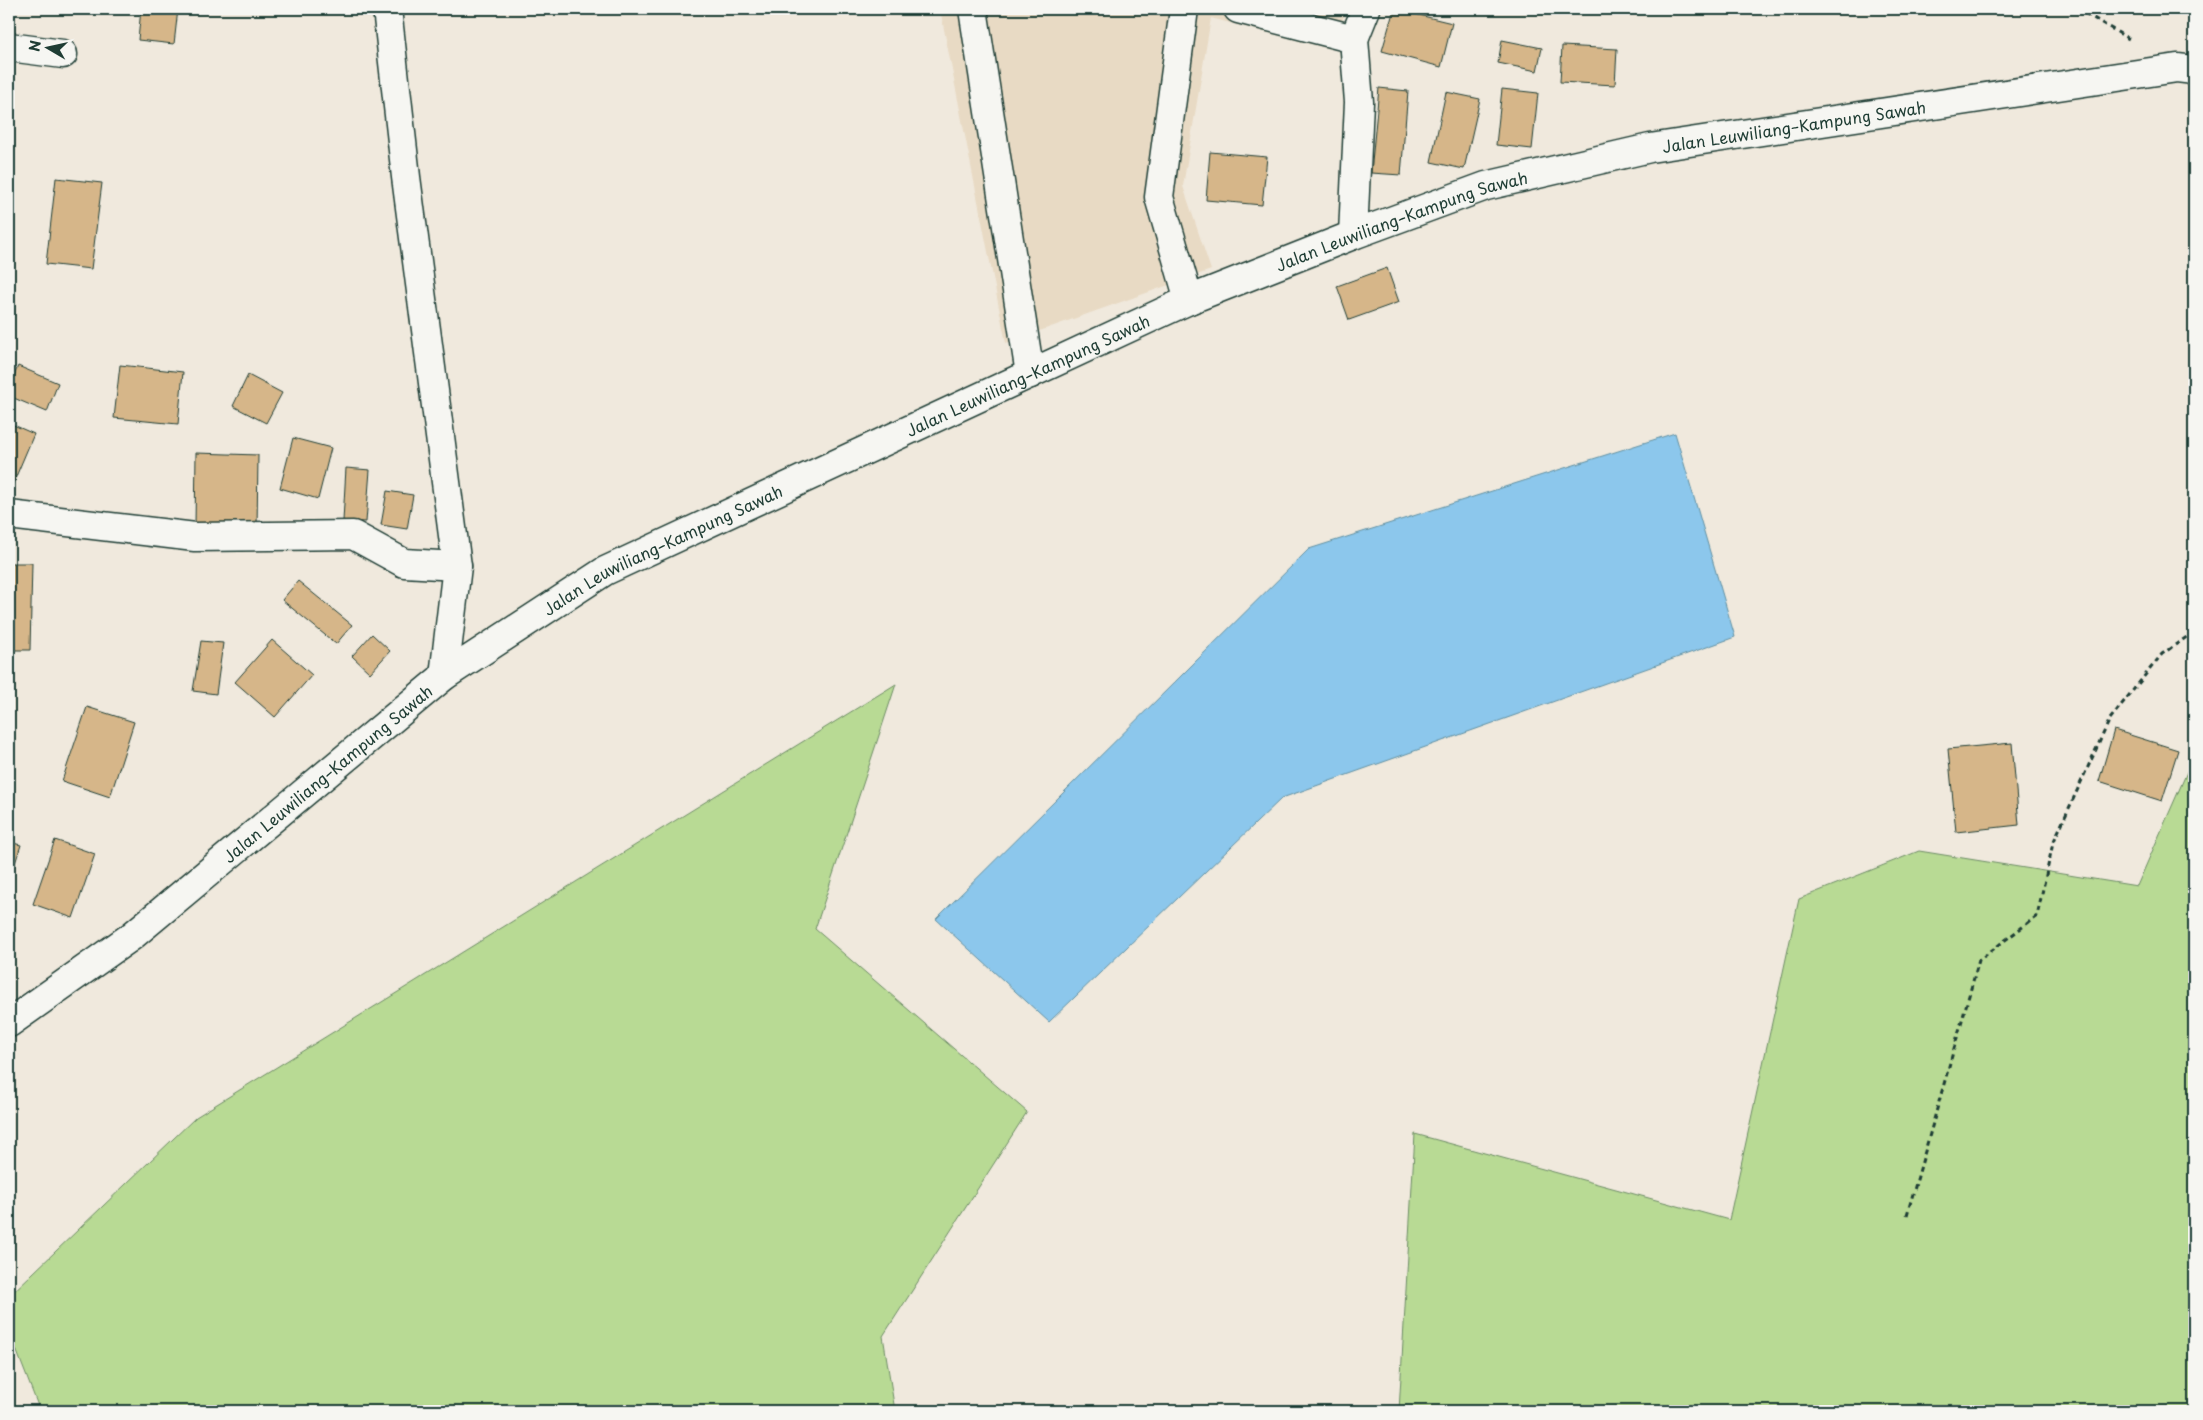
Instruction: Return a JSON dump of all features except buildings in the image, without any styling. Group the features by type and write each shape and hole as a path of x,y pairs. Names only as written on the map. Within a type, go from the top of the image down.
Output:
{"main road":[{"path":"387,9 406,177 457,566 444,676"},
{"path":"973,9 1030,374"},
{"path":"1184,9 1159,197 1189,300"},
{"path":"1238,9 1354,39"},
{"path":"1353,235 1359,102 1354,39 1366,9"},
{"path":"9,47 63,54"},
{"name":"Jalan Leuwiliang–Kampung Sawah","path":"9,1023 132,936 444,676 605,571 1189,300 1353,235 1486,186 1650,148 2168,70 2194,70"},
{"path":"9,515 195,537 353,535 404,563 457,566"}],"path":[{"path":"1908,1215 1979,960 2037,916 2052,843 2110,719 2162,654 2194,632"}],"shaded area":[{"path":"940,9 1347,9 1330,49 1211,18 1183,186 1211,270 1006,343"}],"green space":[{"path":"896,684 815,929 1027,1112 883,1336 895,1411 40,1411 9,1331 9,1296 196,1117"},
{"path":"2194,756 2194,1411 1399,1411 1415,1134 1729,1220 1799,899 1919,851 2137,886"}],"water":[{"path":"1675,433 1735,637 1282,798 1049,1022 936,919 1309,549"}]}
